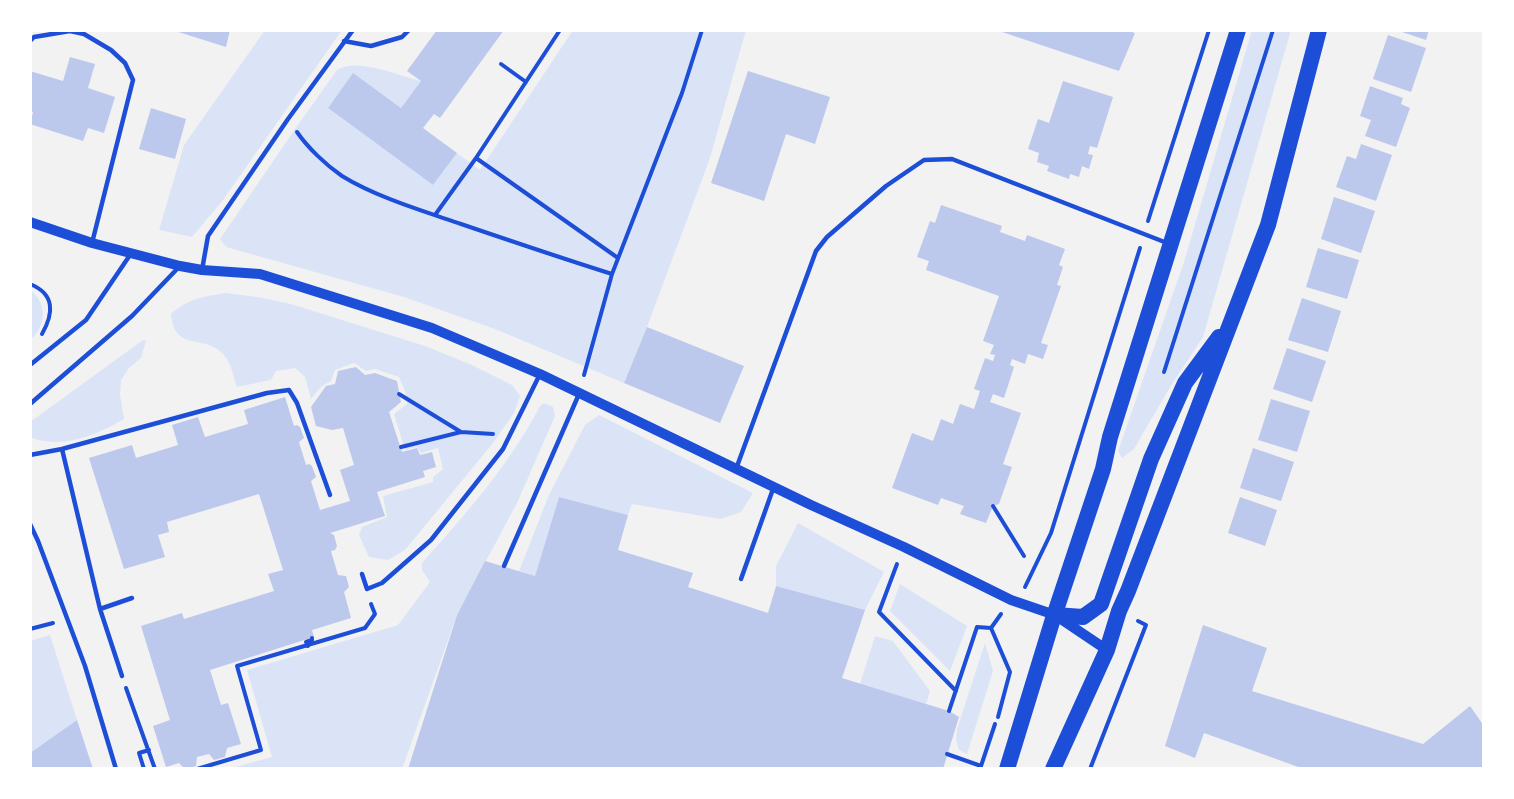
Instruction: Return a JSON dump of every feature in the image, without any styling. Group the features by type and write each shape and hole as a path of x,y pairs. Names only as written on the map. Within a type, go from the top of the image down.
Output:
{"highway":[{"path":"1007,769 1103,469 1110,437 1238,30"},
{"path":"1053,769 1107,650 1119,611 1268,225 1319,30"},
{"path":"1055,615 1083,617 1101,604 1151,459 1185,383 1231,321"}],"street":[{"path":"30,222 92,243 180,266 260,274 432,328 540,374 1018,602 1055,615 1107,650"}],"lane":[{"path":"202,270 208,236 288,119 353,30"},
{"path":"345,41 370,46 402,37 409,30"},
{"path":"30,41 34,37 70,31 85,32 125,63 133,80 92,243"},
{"path":"736,469 816,251 827,237 886,186 924,160 952,159 1170,244"},
{"path":"30,365 86,320 132,253"},
{"path":"30,404 132,316 180,266"},
{"path":"362,574 367,589 382,583 431,540 503,449 540,374"},
{"path":"30,455 62,449 267,393 289,390 297,403 330,495"},
{"path":"504,566 579,394"},
{"path":"62,449 100,609 122,676"},
{"path":"741,579 774,487"},
{"path":"30,524 85,666 116,769"},
{"path":"100,609 132,598"}],"path":[{"path":"435,215 476,158 560,30"},
{"path":"579,394 612,274 682,93 702,30"},
{"path":"990,628 1005,610 1018,602 1051,533 1209,30"},
{"path":"1163,376 1273,30"},
{"path":"501,64 526,82"},
{"path":"288,119 302,140 342,176 380,194 435,215 612,274"},
{"path":"476,158 618,258"},
{"path":"30,284 40,288 49,298 50,320 39,339"},
{"path":"399,394 461,432"},
{"path":"401,447 461,432 509,435"},
{"path":"993,506 1024,556"},
{"path":"904,547 879,612 956,691"},
{"path":"197,769 261,750 237,666 365,628 375,614 367,589"},
{"path":"30,629 68,618"},
{"path":"1090,769 1146,625"},
{"path":"949,711 977,627 990,628"},
{"path":"947,754 980,768 1010,672 990,628"},
{"path":"308,646 306,642 312,638"},
{"path":"122,676 155,769"},
{"path":"144,769 140,753 149,750"}],"shaded area":[{"path":"265,30 342,30 223,200 192,237 159,230 184,145"},
{"path":"573,30 746,30 710,158 624,383 495,329 404,297 226,247 220,239 337,70 345,67 367,66 421,81 401,108 353,74 328,108 433,185 457,153 480,170"},
{"path":"1252,30 1291,30 1203,337 1170,387 1134,449 1122,458 1118,451 1184,262"},
{"path":"30,290 40,301 43,315 39,329 30,340"},
{"path":"226,293 291,304 425,346 472,365 512,385 520,396 514,413 493,443 405,550 388,560 369,557 359,535 362,527 387,517 383,496 433,482 433,477 443,469 438,448 421,453 417,447 405,450 394,414 407,404 399,377 375,369 366,371 354,363 335,370 331,381 322,386 311,399 305,377 295,368 276,371 271,380 237,387 225,356 214,347 183,338 173,326 171,314 190,302"},
{"path":"143,340 146,341 141,358 129,368 121,380 120,395 124,419 78,439 54,442 30,437 30,422"},
{"path":"544,403 553,407 555,416 517,503 457,615 402,769 228,769 272,757 247,670 398,625 430,582 422,570 422,563 486,488"},
{"path":"599,415 753,493 741,512 720,519 632,504 628,515 559,497 535,576 519,571 549,495 585,425"},
{"path":"798,523 884,572 865,610 776,586 776,566"},
{"path":"900,584 967,626 950,671 890,611"},
{"path":"50,635 77,720 30,753 30,641"},
{"path":"875,636 893,641 930,691 926,704 860,684"},
{"path":"985,643 993,671 967,754 959,750 956,740 957,729"}],"building":[{"path":"172,30 230,30 226,47"},
{"path":"437,30 504,30 440,118 434,114 423,128 457,153 433,185 328,108 353,73 401,108 421,81 407,71"},
{"path":"996,30 1126,30 1135,33 1119,71"},
{"path":"1396,30 1429,30 1426,40"},
{"path":"1388,35 1426,48 1411,92 1373,79"},
{"path":"70,57 95,64 88,88 115,97 104,133 88,128 83,141 30,124 33,112 30,111 30,71 63,81"},
{"path":"748,71 830,97 815,144 786,134 764,201 711,183"},
{"path":"1063,81 1113,97 1097,148 1090,146 1088,154 1093,155 1089,169 1082,166 1079,177 1070,174 1069,179 1047,171 1049,166 1037,162 1039,153 1028,149 1038,119 1049,123"},
{"path":"1370,86 1403,98 1401,104 1410,108 1396,147 1365,136 1371,120 1360,116"},
{"path":"151,108 186,119 175,159 139,149"},
{"path":"1361,144 1392,155 1376,201 1336,187 1347,156 1356,159"},
{"path":"1334,197 1375,211 1361,253 1321,239"},
{"path":"941,205 1002,226 1000,232 1025,241 1027,235 1065,249 1059,265 1063,267 1057,285 1061,286 1041,343 1048,345 1043,359 1028,354 1025,364 1012,359 1010,365 1014,367 1004,398 993,394 990,402 1021,413 1003,464 1012,467 999,504 993,506 986,523 960,514 964,506 941,498 938,505 892,488 912,433 933,441 941,419 953,424 960,404 974,409 980,391 974,389 985,358 993,361 995,355 990,354 994,345 983,341 999,296 926,270 929,261 917,257 930,221 935,223"},
{"path":"1318,248 1359,260 1347,299 1306,287"},
{"path":"1302,298 1341,311 1328,352 1288,340"},
{"path":"647,327 744,366 720,423 624,383"},
{"path":"1287,348 1326,361 1312,402 1273,389"},
{"path":"356,367 365,375 375,373 397,381 401,402 389,412 402,452 417,448 420,455 432,452 436,467 423,471 425,477 377,492 385,516 330,533 334,535 337,546 331,551 338,575 346,576 349,587 344,592 351,618 312,630 314,637 210,670 221,705 228,703 241,744 227,748 225,757 214,760 209,754 197,757 196,766 185,769 179,763 166,767 153,726 170,720 141,626 182,613 184,619 274,591 268,574 283,570 259,494 167,522 169,532 158,535 165,557 124,569 89,458 132,445 136,458 178,445 172,425 198,417 205,437 248,424 244,410 285,397 294,426 300,427 304,438 299,442 306,465 312,466 316,477 311,481 320,510 350,501 340,470 354,465 343,428 332,430 316,426 311,407 326,386 335,384 338,371"},
{"path":"1271,399 1310,411 1297,452 1258,440"},
{"path":"1253,448 1294,462 1281,501 1240,488"},
{"path":"559,497 628,515 618,550 693,573 688,587 768,613 776,586 865,610 842,678 949,711 959,717 943,769 408,769 457,615 485,561 535,576"},
{"path":"1240,497 1277,510 1265,546 1228,533"},
{"path":"1203,625 1267,648 1252,691 1423,744 1470,706 1484,726 1484,769 1304,769 1204,733 1195,758 1165,746"},
{"path":"77,720 93,769 30,769 30,753"}]}
